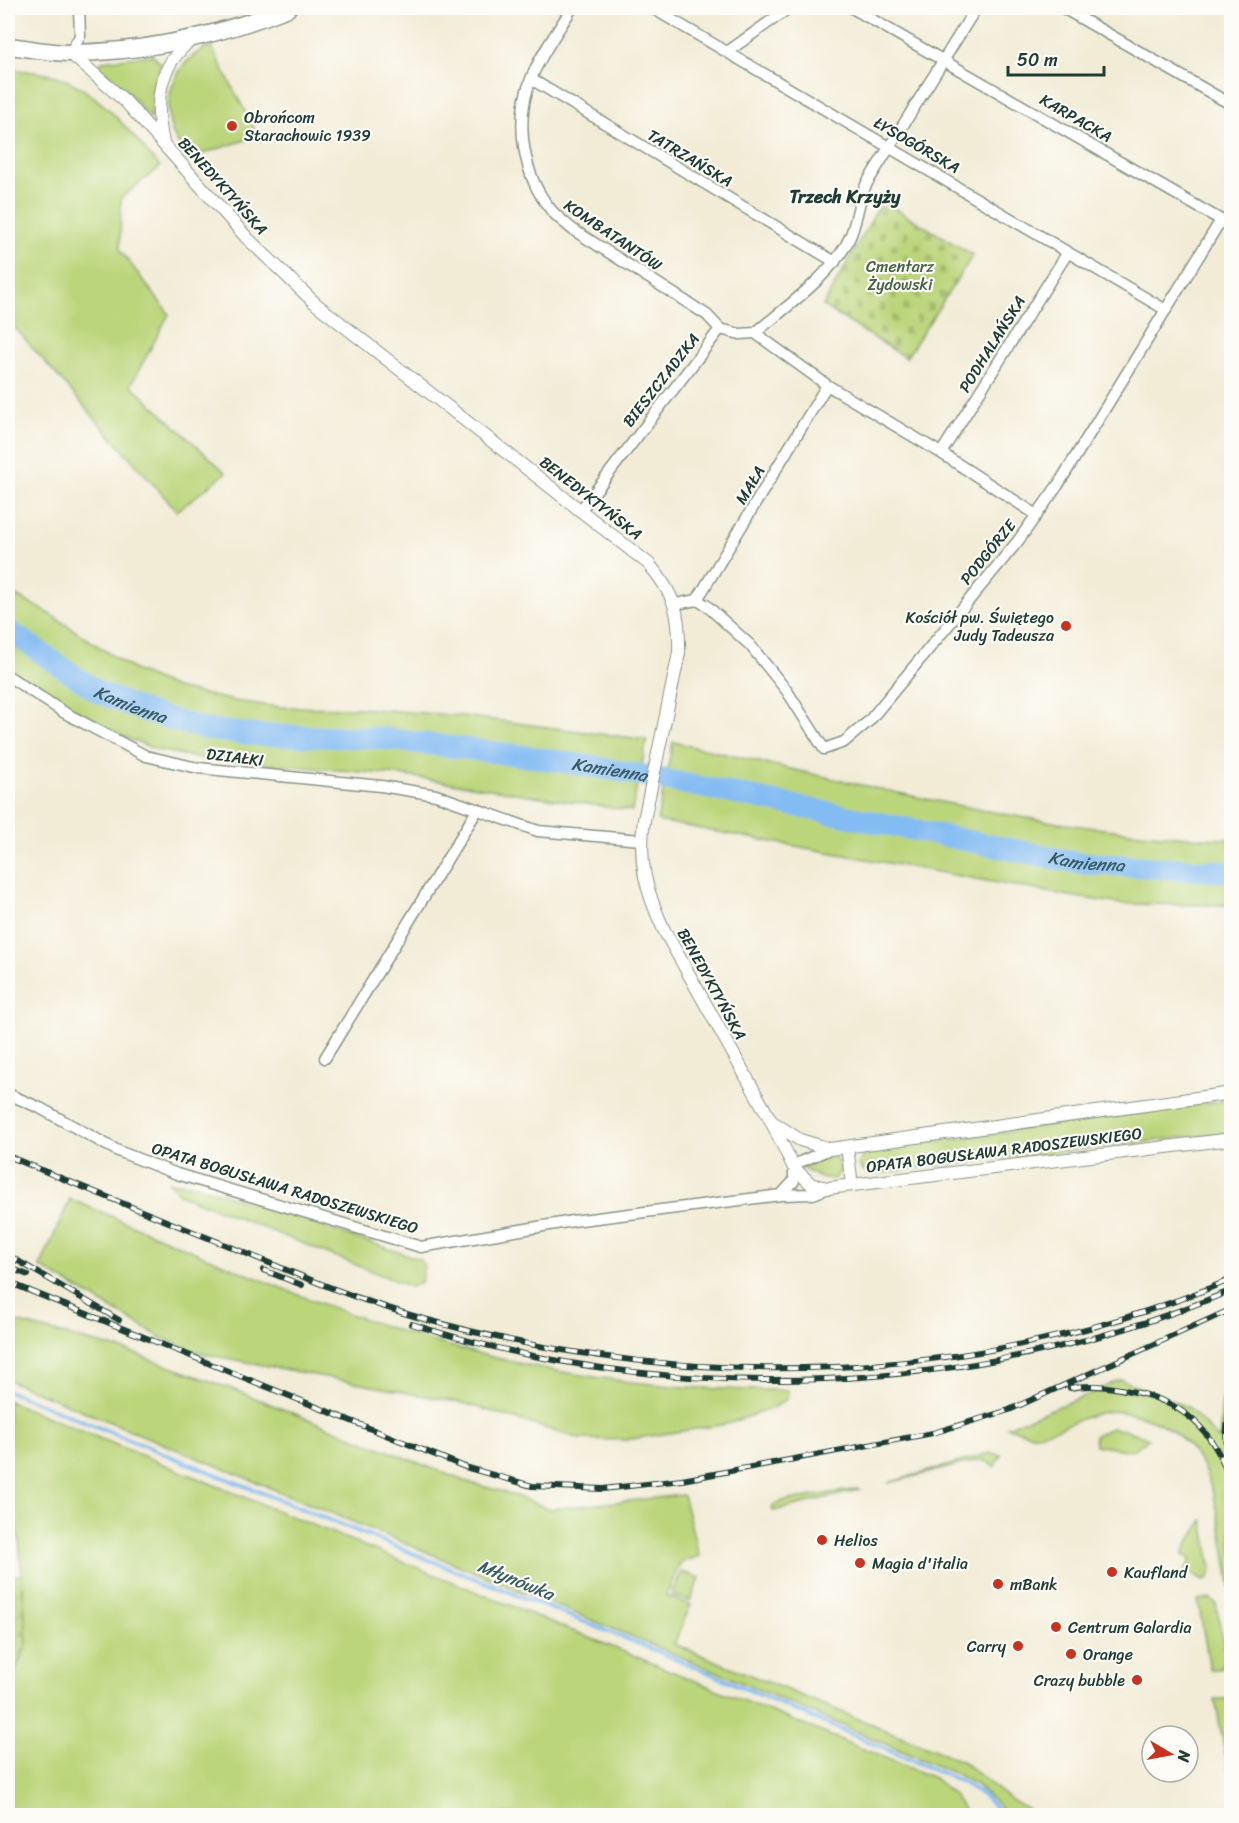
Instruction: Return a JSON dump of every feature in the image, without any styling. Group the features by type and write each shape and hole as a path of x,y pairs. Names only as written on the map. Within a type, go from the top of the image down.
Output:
{"main road":[{"path":"8,46 70,53 123,50 192,39 288,8"}],"street":[{"path":"70,53 80,36 79,8"},
{"name":"KOMBATANTÓW","path":"572,8 531,80 524,106 523,140 529,167 539,192 552,212 572,229 707,315 720,329"},
{"name":"ŁYSOGÓRSKA","path":"652,8 1167,310"},
{"path":"727,52 789,8"},
{"name":"KARPACKA","path":"852,8 945,59 1221,220"},
{"path":"976,8 860,196 856,223 849,242 835,262 755,333 826,385 941,453 1037,515"},
{"path":"1063,8 1232,105"},
{"path":"163,143 158,106 160,90 176,51 192,39"},
{"name":"BENEDYKTYŃSKA","path":"70,53 113,89 247,238 316,304 649,564 665,583 676,604 680,627 679,653 644,820 641,840 642,872 651,902 664,930 771,1121 794,1168 812,1185 828,1188"},
{"name":"TATRZAŃSKA","path":"531,80 835,262"},
{"name":"PODGÓRZE","path":"697,600 706,605 750,645 787,691 824,749 844,742 868,720 1018,541 1037,515 1058,485 1221,220"},
{"name":"PODHALAŃSKA","path":"941,453 1068,252"},
{"name":"BIESZCZADZKA","path":"580,511 720,329 740,334 755,333"},
{"name":"MAŁA","path":"697,600 826,385"},
{"path":"676,604 697,600"},
{"name":"DZIAŁKI","path":"8,676 65,713 146,756 198,768 381,786 436,795 538,831 641,840"},
{"path":"327,1055 478,809"},
{"name":"BENEDYKTYŃSKA","path":"771,1121 800,1140 830,1149 1232,1093"},
{"name":"OPATA BOGUSŁAWA RADOSZEWSKIEGO","path":"8,1094 40,1108 118,1151 177,1174 421,1247 573,1221 781,1195 813,1194 828,1188 1232,1139"},
{"path":"847,1147 852,1185"},
{"path":"781,1195 794,1181 794,1168 800,1162 830,1149"}],"green space":[{"path":"211,46 258,136 189,158 172,131 169,118 171,92 181,69 199,52"},
{"path":"152,55 161,63 152,93 151,119 126,90 99,67 102,61"},
{"path":"8,69 59,77 89,93 127,128 160,167 121,198 120,250 169,314 131,385 226,473 177,511 8,320"},
{"name":"Cmentarz Żydowski","path":"882,201 973,255 906,358 823,306"},
{"path":"8,592 45,611 134,670 176,688 234,701 280,707 359,708 462,716 647,740 632,811 400,775 203,759 158,750 119,735 8,670"},
{"path":"673,742 881,790 1020,817 1160,835 1231,839 1231,905 1122,904 657,821"},
{"path":"1231,1101 1231,1132 870,1174 861,1169 859,1164 863,1153 868,1151"},
{"path":"833,1156 841,1165 841,1171 834,1179 818,1177 802,1168 805,1164"},
{"path":"168,1182 196,1185 420,1259 424,1266 421,1282 411,1287 179,1194"},
{"path":"70,1199 314,1301 363,1319 464,1350 543,1368 624,1381 706,1388 788,1390 787,1399 773,1408 727,1424 625,1440 580,1439 467,1404 199,1353 162,1338 40,1267"},
{"path":"8,1320 127,1351 240,1392 464,1481 511,1494 550,1509 683,1495 699,1556 680,1563 666,1596 691,1605 674,1644 962,1761 1005,1796 1037,1815 1008,1815 978,1786 958,1775 691,1661 8,1380"},
{"path":"1231,1362 1231,1590 1218,1513 1211,1488 1201,1465 1188,1445 1169,1428 1144,1417 1110,1411 1092,1415 1040,1434 1007,1427 1122,1380 1189,1408 1219,1440 1222,1402"},
{"path":"8,1401 934,1778 953,1795 968,1815 8,1815 8,1687 27,1643 19,1538 8,1513"},
{"path":"1111,1428 1128,1431 1149,1439 1131,1451 1095,1445 1094,1436"},
{"path":"990,1453 1001,1455 994,1467 986,1461 979,1460 888,1483"},
{"path":"859,1490 773,1511 772,1508 774,1504 783,1501"},
{"path":"1203,1520 1212,1571 1208,1579 1202,1580 1185,1570 1191,1559 1183,1555 1187,1544"},
{"path":"8,1572 9,1576 22,1575 27,1643 8,1687"},
{"path":"681,1572 700,1578 690,1601 671,1595"},
{"path":"1210,1599 1216,1604 1226,1661 1221,1668 1210,1670 1198,1600"},
{"path":"1215,1699 1226,1699 1231,1703 1231,1767 1228,1768"}],"waterway":[{"name":"Kamienna","path":"8,630 98,692 146,712 204,729 255,735 379,738 532,757 631,773 1079,863 1232,872"},
{"name":"Młynówka","path":"8,1391 679,1660 962,1782 984,1796 1002,1816"}],"railway":[{"path":"8,1156 299,1275 374,1303 424,1319 524,1343 626,1359 728,1367 831,1367 933,1359 1035,1341 1135,1315 1232,1279"},
{"path":"8,1255 119,1320"},
{"path":"8,1267 28,1275"},
{"path":"263,1270 302,1285"},
{"path":"8,1282 465,1467 532,1486 603,1489 682,1480 933,1433 1009,1410 1232,1309"},
{"path":"412,1324 512,1351 615,1370 720,1379 825,1379 930,1370 1034,1352 1135,1326 1232,1290"},
{"path":"1229,1467 1226,1436 1232,1383"},
{"path":"1070,1388 1091,1386 1118,1389 1164,1401 1180,1410 1206,1434 1225,1466 1232,1486"}],"place":[{"name":"Obrońcom Starachowic 1939","path":"232,126"},
{"name":"Kościół pw. Świętego Judy Tadeusza","path":"1066,626"},
{"name":"Helios","path":"822,1540"},
{"name":"Magia d'italia","path":"860,1563"},
{"name":"Kaufland","path":"1112,1572"},
{"name":"mBank","path":"998,1584"},
{"name":"Centrum Galardia","path":"1056,1627"},
{"name":"Carry","path":"1018,1646"},
{"name":"Orange","path":"1071,1654"},
{"name":"Crazy bubble","path":"1137,1680"}],"district":[{"name":"Trzech Krzyży","path":"845,197"}]}
